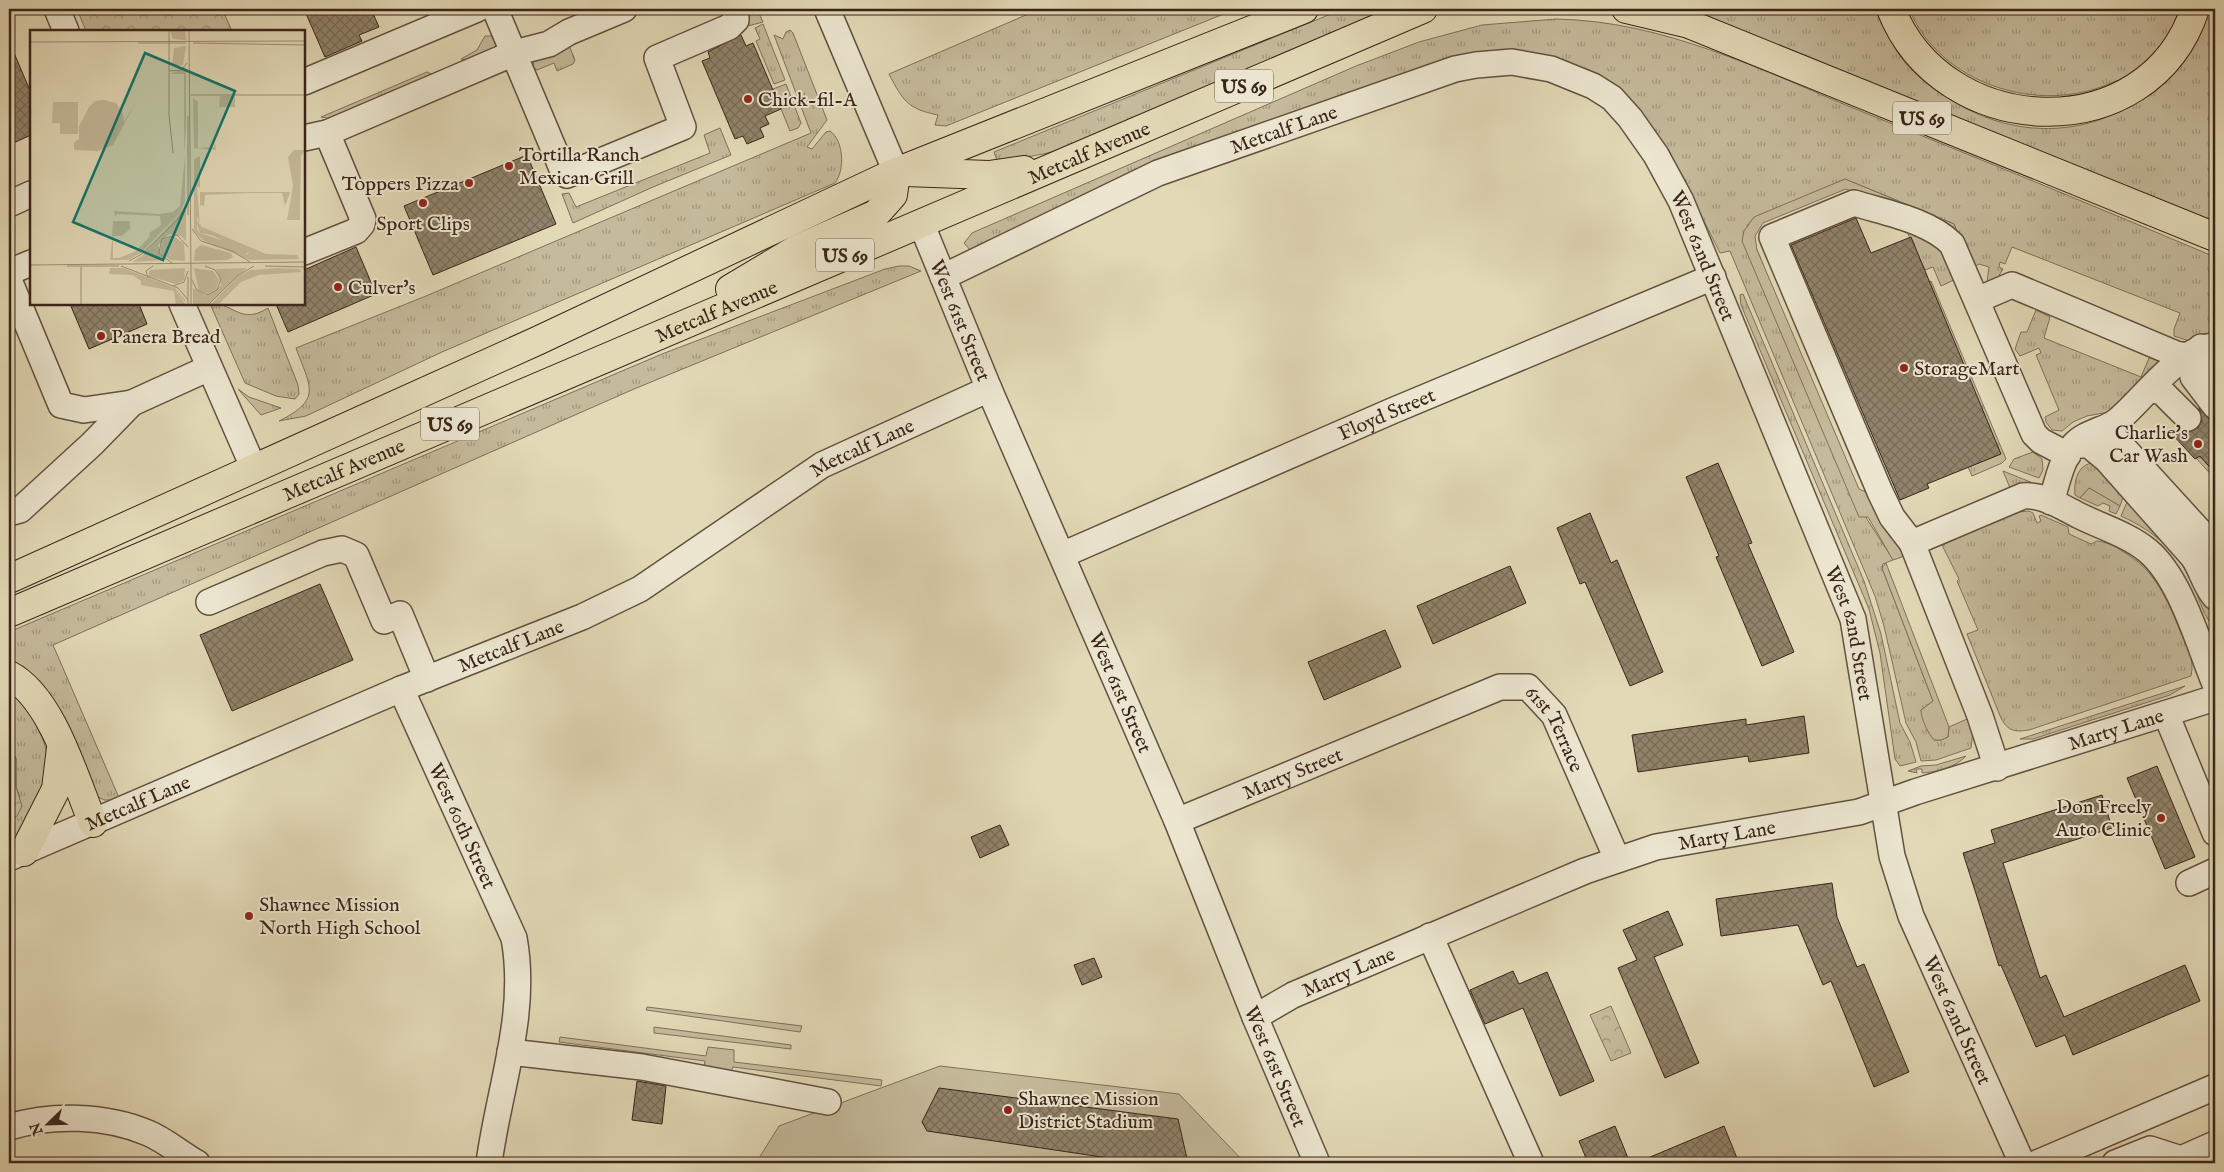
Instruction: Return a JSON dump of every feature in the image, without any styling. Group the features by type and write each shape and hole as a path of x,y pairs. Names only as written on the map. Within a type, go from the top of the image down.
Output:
{"highway":[{"name":"Metcalf Avenue","path":"9,579 537,341 896,172 1304,9"},
{"name":"Metcalf Avenue","path":"9,613 920,223 1064,164 1423,9"},
{"name":"US 69","path":"1626,9 1689,24 2215,237"},
{"path":"1891,9 1918,54 1939,73 1966,91 1995,104 2027,111 2058,112 2085,109 2113,101 2139,85 2160,69 2178,47 2195,9"},
{"path":"634,345 797,249 876,214 892,195 896,172 989,175 1064,164"},
{"path":"9,675 30,692 45,711 93,824"},
{"path":"16,855 56,788 61,746"}],"street":[{"path":"57,9 66,30"},
{"path":"305,82 477,9"},
{"path":"495,9 563,171 567,175 683,127 657,58 729,27 736,20 736,9"},
{"path":"514,53 558,26 600,9"},
{"path":"317,131 514,53 549,44 569,32 624,9"},
{"path":"827,9 896,172"},
{"name":"Metcalf Lane","path":"944,277 1158,174 1455,70 1512,62 1551,68 1593,86 1612,98 1630,118"},
{"name":"West 62nd Street","path":"1630,118 1656,156 1681,201 1853,619 1863,667 1892,856 1911,916 2022,1163"},
{"path":"305,252 356,230 362,224 363,219 317,131"},
{"path":"305,263 372,234 378,226 376,215 317,131"},
{"path":"9,204 30,194"},
{"path":"1997,768 1980,716 1912,543 1892,517 1880,492 1772,237 1854,203 1916,223 1944,236 1952,244 2034,434 2048,445 2110,433 2215,548"},
{"name":"West 61st Street","path":"920,223 989,389 1177,821 1255,1017 1317,1163"},
{"path":"30,264 15,278 62,405 84,410 132,403 209,368"},
{"name":"Floyd Street","path":"1062,555 1392,412 1713,277"},
{"path":"1977,300 2012,285 2176,354 2198,351"},
{"path":"182,305 254,469"},
{"path":"2198,351 2199,358 2215,377"},
{"path":"2198,351 2195,362 2200,372 2215,388"},
{"path":"2051,502 2089,437 2198,351"},
{"path":"2198,351 2192,377 2215,406"},
{"name":"Metcalf Lane","path":"16,855 93,824 401,689 582,617 640,588 822,465 989,389"},
{"path":"2150,390 2161,391 2188,418"},
{"path":"9,513 20,510 92,444 132,403"},
{"path":"2089,437 2190,506 2215,532"},
{"path":"2089,437 2103,440 2215,567"},
{"path":"2089,437 2089,445 2107,460 2193,557 2200,567 2206,586 2215,597"},
{"path":"1912,543 2023,496 2033,495 2051,502 2136,543 2159,562 2174,585 2215,684"},
{"path":"209,602 323,553 342,549 356,555 384,621 400,614 427,679"},
{"name":"61st Terrace","path":"1409,727 1500,688 1528,687 1554,715 1616,859"},
{"name":"West 60th Street","path":"401,689 514,938 519,964 517,1014 489,1163"},
{"name":"Marty Lane","path":"1255,1017 1293,995 1616,859 1656,847 1859,812 2215,698"},
{"path":"2166,714 2215,833"},
{"name":"Marty Street","path":"1177,821 1409,727"},
{"path":"2189,882 2215,871"},
{"path":"1430,936 1532,1163"},
{"path":"510,1052 642,1067 828,1102"},
{"path":"2037,1163 2215,1088"},
{"path":"9,1127 57,1120 101,1119 148,1133 197,1163"},
{"path":"2116,1163 2150,1149 2181,1161 2215,1144"}],"green space":[{"path":"77,9 222,9 232,30 86,30"},
{"path":"746,9 757,9 763,22 744,27"},
{"path":"1040,9 1236,9 946,126 935,125 938,115 920,110 907,102 898,91 889,74"},
{"path":"1343,9 1386,9 1072,148 998,163 994,152"},
{"path":"1683,9 1875,9 1886,33 1906,64 1938,92 1965,108 2002,123 2040,128 2076,126 2110,116 2141,99 2168,75 2191,45 2208,9 2215,9 2215,224"},
{"path":"1909,9 2182,9 2167,36 2141,68 2125,78 2111,83 2083,92 2054,96 2024,94 1995,86 1968,74 1944,57 1924,35"},
{"path":"1556,19 1596,22 1635,28 1711,50 2215,257 2215,327 2213,326 2211,332 2189,341 2174,336 2174,329 2180,313 2012,247 2005,264 2000,262 1999,267 2003,269 1998,277 1987,282 1989,267 1979,264 1971,269 1954,224 1845,179 1747,225 1865,516 1893,560 1883,564 1882,568 1933,701 1921,710 1927,729 1934,740 1941,740 1948,737 1949,727 1967,719 1973,731 1971,748 1936,760 1921,761 1916,742 1906,723 1884,626 1875,596 1730,251 1720,253 1669,151 1636,107 1512,55 971,251 964,243 972,233 981,229 1356,66 1419,42 1482,25"},
{"path":"763,24 785,80 774,84 756,41 760,39 755,28"},
{"path":"790,30 793,33 827,120 807,147 812,149 826,132 830,131 835,136 840,148 842,163 835,183 442,352 306,416 279,421 302,406 307,399 309,391 308,382 296,348 426,296 811,133 774,35 783,39 786,32"},
{"path":"485,36 496,36 494,50 466,60 461,59 477,50"},
{"path":"568,43 575,60 573,64 557,71 554,63 537,70 533,68 534,61"},
{"path":"427,72 436,76 332,119 321,117"},
{"path":"786,84 801,123 798,128 790,131 773,89"},
{"path":"720,128 731,155 573,223 562,194 569,193 576,207 710,153 704,135"},
{"path":"1845,179 1954,224 1970,265 1950,232 1846,189 1763,223 1755,236 1757,250 1859,489 1866,492 1903,551 1902,557 1893,560 1868,517 1859,517 1742,241 1744,231 1754,217"},
{"path":"1911,230 1944,249 1963,292 1960,293 1954,280 1941,286 1933,267 1925,270 1908,234"},
{"path":"909,266 921,271 634,389 53,645 120,800 104,800 93,794 9,668 9,632 662,354 885,269"},
{"path":"1931,281 2006,459 2002,463 1972,476 1968,467 2000,454 1929,282"},
{"path":"1743,294 1864,581 1881,634 1900,723 1910,742 1916,762 1900,766 1895,759 1880,653 1869,609 1741,305 1740,295"},
{"path":"221,305 251,315 268,308 298,385 299,394 295,399 276,396 245,383 211,306"},
{"path":"2036,310 2050,317 2044,338 2141,377 2149,358 2157,359 2160,363 2109,412 2087,416 2073,422 2062,431 2052,430 2045,417 2059,410 2036,355 2041,353 2039,348 2020,356 2015,349 2021,332 2027,332"},
{"path":"238,389 249,397 281,408 261,415"},
{"path":"2033,452 2042,459 2043,470 2039,478 2009,467 2014,459"},
{"path":"2199,456 2215,473 2215,479 2196,458"},
{"path":"2091,463 2094,463 2125,492 2120,506 2089,488 2080,498 2075,495 2075,486 2079,472"},
{"path":"2003,471 2033,483 2010,488"},
{"path":"2089,488 2120,506 2116,514 2109,511 2110,506 2103,503 2098,506 2080,498"},
{"path":"2215,495 2215,521 2209,506"},
{"path":"2127,502 2180,551 2215,614 2215,628 2205,614 2188,575 2165,544 2121,516"},
{"path":"2029,511 2033,513 2037,523 2041,521 2039,516 2041,515 2068,527 2069,534 2091,544 2097,541 2113,546 2133,558 2143,567 2159,586 2176,620 2190,654 2192,664 2191,676 2029,730 2016,731 2006,726 1967,634 1978,630 1957,581 1959,579 1942,545 2018,512"},
{"path":"1886,563 1949,727 1948,737 1941,740 1934,740 1922,718 1921,710 1933,701 1882,568"},
{"path":"2185,686 2170,695 2033,739 2020,739"},
{"path":"9,691 26,709 39,731 47,755 48,768 45,787 28,825 18,839 9,846 9,821 20,797 16,787 16,758 9,749"},
{"path":"9,749 16,758 16,787 22,806 17,816 9,821"},
{"path":"1966,756 1952,766 1940,770 1922,773 1922,769 1916,769 1917,773 1908,771 1921,766 1936,765"},
{"path":"1611,1006 1631,1053 1611,1061 1590,1015"},
{"path":"647,1007 802,1026 800,1032 646,1010"},
{"path":"654,1027 791,1045 791,1049 654,1033"},
{"path":"560,1037 706,1056 708,1047 734,1050 734,1062 882,1080 881,1086 733,1067 729,1077 703,1073 705,1061 559,1042"},
{"name":"Shawnee Mission District Stadium","path":"940,1066 1179,1094 1245,1163 756,1163 779,1126"}],"building":[{"path":"304,9 371,9 379,27 359,35 362,41 325,57"},
{"name":"Chick-fil-A","path":"741,35 746,46 753,43 781,109 765,116 769,124 760,128 764,137 747,144 743,136 735,139 702,61 710,58 708,52"},
{"path":"9,41 30,91 30,135 9,145"},
{"path":"527,155 556,224 433,275 404,206"},
{"name":"StorageMart","path":"1856,218 1871,253 1911,237 2001,454 1927,484 1929,488 1900,500 1791,245"},
{"name":"Culver's","path":"356,247 376,294 288,332 276,305 305,305 305,270"},
{"name":"Panera Bread","path":"70,305 139,305 147,324 89,349"},
{"name":"Charlie's Car Wash","path":"2199,408 2209,419 2215,420 2215,473 2200,456 2195,459 2172,434 2177,428 2185,432 2198,428 2202,421"},
{"path":"1718,463 1752,543 1748,544 1794,652 1762,666 1716,557 1719,556 1686,477"},
{"path":"1590,513 1611,563 1617,560 1663,672 1630,686 1585,582 1580,584 1557,528"},
{"path":"1510,566 1526,603 1433,644 1417,606"},
{"path":"320,584 353,660 232,711 200,635"},
{"path":"1385,630 1401,667 1324,700 1308,662"},
{"path":"1804,716 1809,753 1749,762 1748,756 1638,772 1632,735 1746,719 1746,725"},
{"name":"Don Freely Auto Clinic","path":"2157,766 2195,857 2165,869 2127,778"},
{"path":"2102,795 2112,828 2003,863 2040,978 2046,975 2064,1017 2185,965 2200,1001 2073,1055 2065,1035 2036,1047 2001,965 1999,966 1963,853 1995,843 1991,830"},
{"path":"1000,825 1009,845 980,858 971,837"},
{"path":"1832,883 1837,917 1857,967 1864,964 1909,1072 1874,1087 1831,981 1823,985 1798,925 1721,936 1716,899"},
{"path":"1668,911 1683,945 1654,957 1699,1063 1665,1078 1618,968 1637,960 1623,930"},
{"path":"1094,958 1102,977 1082,985 1074,965"},
{"path":"1513,971 1519,984 1547,972 1594,1081 1560,1096 1523,1008 1485,1024 1470,990"},
{"path":"637,1081 666,1086 662,1124 632,1120"},
{"path":"939,1088 1178,1119 1188,1163 1142,1163 927,1131 922,1122"},
{"path":"1615,1126 1630,1163 1588,1163 1579,1141"},
{"path":"1724,1126 1739,1163 1636,1163"}],"place":[{"name":"Chick-fil-A","path":"748,99"},
{"name":"Tortilla Ranch Mexican Grill","path":"509,166"},
{"name":"Toppers Pizza","path":"469,183"},
{"name":"Sport Clips","path":"423,203"},
{"name":"Culver's","path":"338,287"},
{"name":"Panera Bread","path":"101,336"},
{"name":"StorageMart","path":"1904,368"},
{"name":"Charlie's Car Wash","path":"2198,444"},
{"name":"Don Freely Auto Clinic","path":"2161,818"},
{"name":"Shawnee Mission North High School","path":"249,916"},
{"name":"Shawnee Mission District Stadium","path":"1008,1110"}]}
